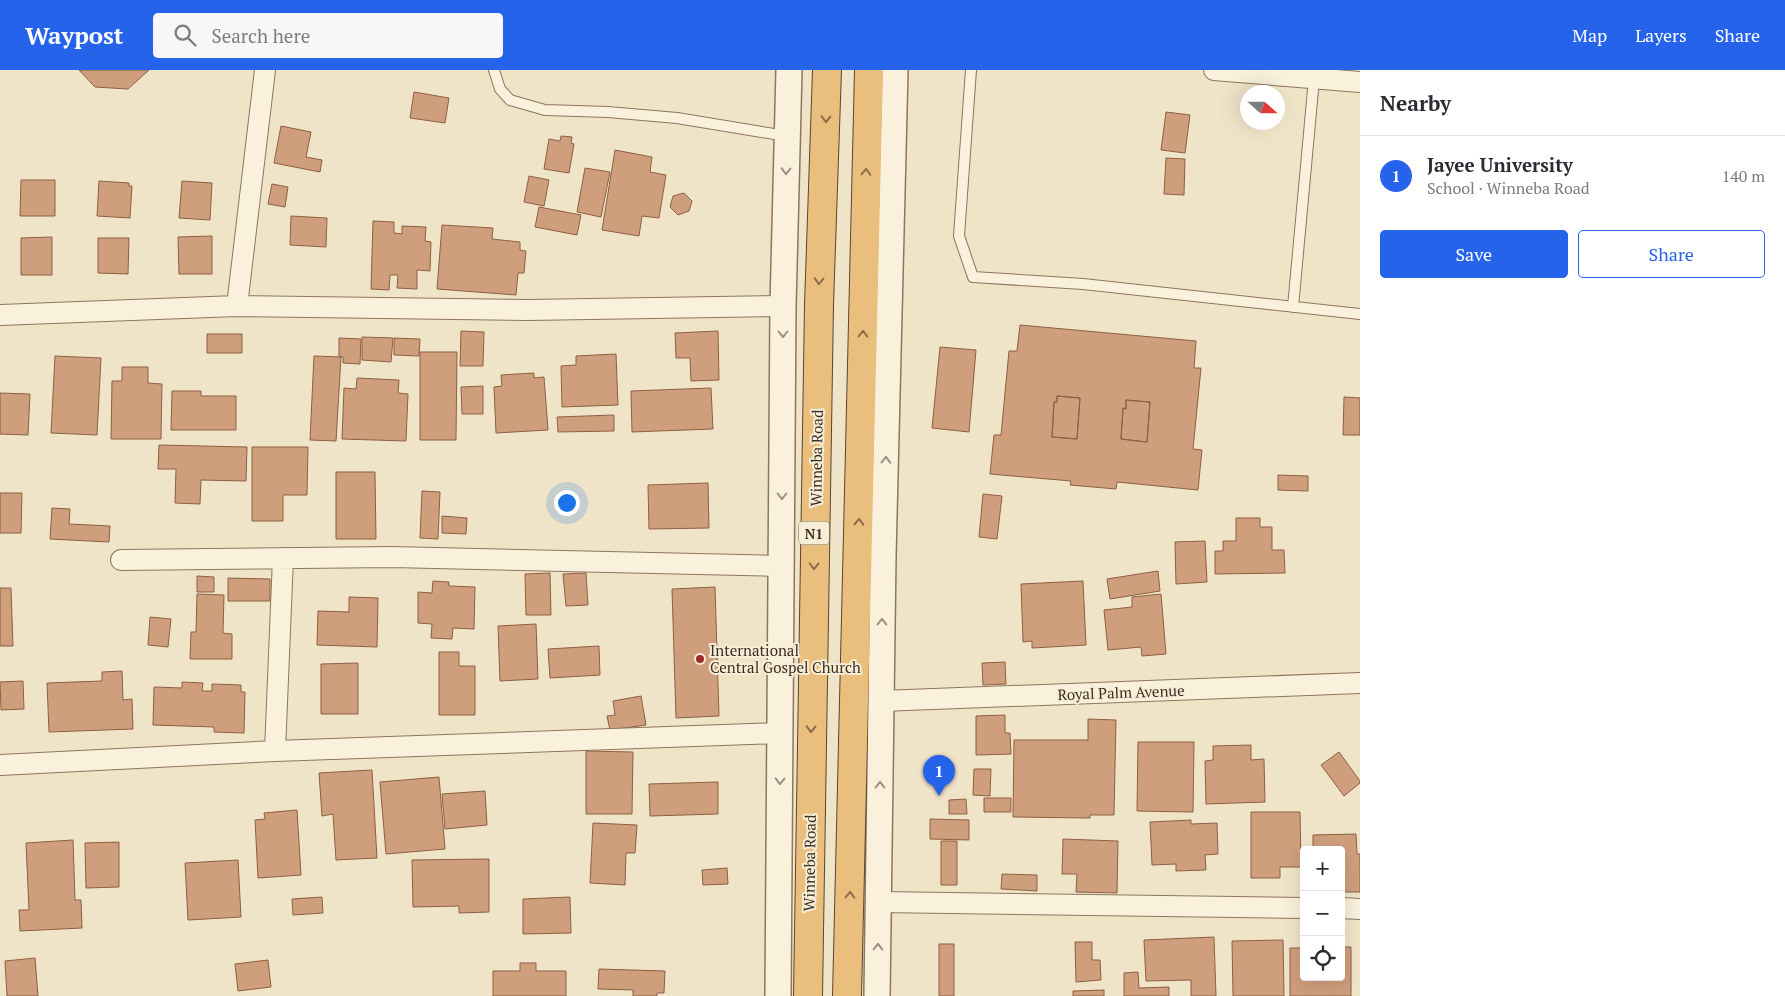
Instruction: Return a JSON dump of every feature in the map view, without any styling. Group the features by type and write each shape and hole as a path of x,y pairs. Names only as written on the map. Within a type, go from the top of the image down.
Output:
{"highway":[{"name":"Winneba Road","path":"808,996 818,305 826,70"},
{"path":"847,996 868,70"}],"street":[{"path":"238,306 265,70"},
{"path":"778,996 783,306 789,70"},
{"path":"878,996 881,701 895,70"},
{"path":"1214,70 1314,74 1360,82"},
{"path":"0,315 238,306 528,310 783,306"},
{"path":"121,560 391,557 781,566"},
{"path":"275,751 283,558"},
{"name":"Royal Palm Avenue","path":"881,701 1360,683"},
{"path":"0,765 275,751 780,733"},
{"path":"879,902 1300,908"},
{"path":"1345,908 1360,909"}],"lane":[{"path":"494,70 500,88 510,100 545,110 608,112 677,118 787,136"},
{"path":"971,70 959,236 973,277 1083,284 1360,314"},
{"path":"1293,307 1314,74"}],"building":[{"path":"79,70 149,70 128,89 95,87"},
{"path":"414,92 449,98 445,123 410,118"},
{"path":"1166,112 1190,115 1185,153 1161,150"},
{"path":"281,126 311,132 306,157 322,160 320,172 274,163"},
{"path":"561,136 572,137 571,143 574,144 569,173 544,169 549,139 560,141"},
{"path":"615,150 652,157 650,172 666,175 659,218 642,216 639,236 602,230"},
{"path":"1166,158 1185,159 1184,195 1164,194"},
{"path":"585,168 610,172 601,217 577,212"},
{"path":"529,176 549,180 544,206 524,202"},
{"path":"21,180 55,180 55,216 20,216"},
{"path":"99,181 129,183 129,186 132,186 130,218 97,216"},
{"path":"182,181 212,183 210,220 179,218"},
{"path":"272,184 288,187 285,207 268,204"},
{"path":"684,193 692,201 689,211 678,215 670,207 673,196"},
{"path":"539,207 581,215 577,235 535,227"},
{"path":"291,216 327,218 326,247 290,245"},
{"path":"373,221 394,222 394,233 402,234 402,226 426,227 425,241 431,242 430,271 417,270 417,289 397,288 398,275 390,275 389,290 371,289"},
{"path":"442,225 493,228 492,239 520,242 520,250 526,251 524,273 518,273 516,295 437,289"},
{"path":"212,236 212,274 179,274 178,237"},
{"path":"52,237 52,275 21,275 21,238"},
{"path":"98,238 129,238 128,274 98,273"},
{"path":"1020,325 1196,341 1194,368 1201,368 1193,449 1202,450 1198,490 1117,482 1116,489 1070,485 1071,481 990,474 994,435 1001,435 1009,351 1017,351","holes":["1057,396 1080,398 1077,439 1052,437 1054,402 1057,402","1126,400 1150,402 1147,442 1121,439 1123,408 1126,409"]},
{"path":"461,331 484,332 483,366 460,366"},
{"path":"718,331 719,380 691,381 690,358 676,358 675,333"},
{"path":"207,334 242,334 242,353 207,353"},
{"path":"362,337 393,338 391,362 362,360"},
{"path":"339,338 361,339 360,364 343,363 343,357 339,356"},
{"path":"394,338 420,339 419,356 394,355"},
{"path":"940,347 976,350 969,432 932,428"},
{"path":"420,352 457,352 456,440 420,440"},
{"path":"616,354 618,405 562,407 561,366 576,365 576,356"},
{"path":"55,356 101,358 97,435 51,433"},
{"path":"314,356 341,357 336,441 310,440"},
{"path":"122,367 148,367 148,383 162,384 161,439 111,439 112,381 122,381"},
{"path":"534,373 534,378 544,377 548,430 496,433 494,387 502,386 501,375"},
{"path":"357,378 399,380 398,393 408,394 406,441 342,439 344,388 356,389"},
{"path":"483,386 483,414 462,414 461,387"},
{"path":"711,388 713,429 632,432 631,391"},
{"path":"172,391 201,391 201,396 236,396 236,430 171,430"},
{"path":"0,393 30,394 28,435 0,434"},
{"path":"1057,396 1080,398 1077,439 1052,437 1054,402 1057,402"},
{"path":"1344,397 1360,398 1360,435 1343,435"},
{"path":"1126,400 1150,402 1147,442 1121,439 1123,408 1126,409"},
{"path":"614,415 614,431 558,432 557,417"},
{"path":"159,445 247,447 246,481 201,480 200,504 175,503 176,469 158,469"},
{"path":"252,447 308,447 307,495 283,495 283,521 252,521"},
{"path":"336,472 375,472 376,539 336,539"},
{"path":"1278,475 1308,476 1308,491 1278,490"},
{"path":"708,483 709,528 649,529 648,485"},
{"path":"422,491 440,492 438,539 420,538"},
{"path":"0,493 22,493 21,533 0,533"},
{"path":"983,494 1002,496 997,539 979,537"},
{"path":"52,508 70,509 69,524 110,526 109,542 50,539"},
{"path":"442,516 467,518 466,534 442,533"},
{"path":"1236,518 1260,518 1260,527 1272,527 1272,550 1284,550 1285,573 1215,574 1215,551 1223,551 1223,541 1236,541"},
{"path":"1205,541 1207,582 1176,584 1175,542"},
{"path":"1158,571 1160,591 1110,599 1107,579"},
{"path":"550,573 551,615 526,615 525,574"},
{"path":"586,573 588,605 566,606 563,574"},
{"path":"197,576 214,577 214,592 197,592"},
{"path":"228,578 270,579 270,601 228,601"},
{"path":"433,581 449,582 449,586 475,587 474,629 453,628 452,639 431,638 432,624 418,623 418,592 432,593"},
{"path":"1083,581 1086,645 1032,648 1032,641 1023,642 1021,584"},
{"path":"715,587 719,716 676,718 672,589"},
{"path":"0,588 11,588 13,646 0,646"},
{"path":"197,594 224,595 223,633 232,634 232,659 190,659 191,632 196,632"},
{"path":"1161,594 1166,654 1142,656 1141,647 1108,650 1104,610 1132,607 1132,597"},
{"path":"349,597 378,598 377,647 317,645 318,611 349,612"},
{"path":"150,617 171,619 168,647 148,645"},
{"path":"536,624 538,679 500,681 498,626"},
{"path":"599,646 600,675 550,678 548,649"},
{"path":"439,652 459,652 459,666 475,666 475,715 439,715"},
{"path":"1005,662 1006,684 983,685 982,663"},
{"path":"358,663 358,714 321,714 321,664"},
{"path":"122,671 123,700 132,699 133,729 49,732 47,683 102,681 102,672"},
{"path":"23,681 24,709 1,710 0,682"},
{"path":"182,682 203,683 202,691 212,691 212,684 241,685 241,692 245,692 244,733 214,732 214,727 153,725 154,687 182,688"},
{"path":"641,696 646,725 610,730 607,716 615,715 613,701"},
{"path":"1005,715 1005,733 1010,733 1011,754 976,755 976,716"},
{"path":"1088,719 1116,720 1114,815 1090,815 1090,818 1013,817 1014,740 1088,740"},
{"path":"1138,742 1194,742 1193,812 1137,811"},
{"path":"1251,745 1251,760 1264,759 1265,802 1206,804 1205,761 1213,760 1213,746"},
{"path":"586,751 633,752 632,814 586,814"},
{"path":"1339,752 1360,781 1344,796 1321,765"},
{"path":"974,769 991,769 990,796 973,795"},
{"path":"372,770 377,858 336,860 333,814 322,816 319,773"},
{"path":"439,777 445,849 386,854 380,782"},
{"path":"718,782 718,814 650,816 649,784"},
{"path":"485,791 487,825 445,829 442,794"},
{"path":"984,798 1011,798 1011,812 984,812"},
{"path":"966,799 967,814 949,814 949,800"},
{"path":"297,810 301,875 258,878 255,820 265,819 264,813"},
{"path":"1251,812 1300,812 1300,867 1280,867 1280,878 1251,878"},
{"path":"930,819 969,820 969,840 930,839"},
{"path":"1191,820 1191,824 1217,823 1218,854 1205,855 1206,870 1176,871 1176,864 1152,865 1150,822"},
{"path":"593,823 637,825 635,853 626,853 625,885 590,883"},
{"path":"1356,834 1357,854 1360,854 1360,892 1345,892 1345,846 1313,846 1313,835"},
{"path":"1063,839 1118,841 1117,893 1076,892 1077,874 1062,874"},
{"path":"73,840 75,900 81,900 82,928 20,931 19,910 29,910 26,843"},
{"path":"941,841 957,841 957,885 941,885"},
{"path":"119,842 119,887 86,888 85,843"},
{"path":"489,859 489,912 459,913 459,906 413,907 412,860"},
{"path":"238,860 241,917 188,920 185,863"},
{"path":"727,868 728,884 703,885 702,870"},
{"path":"1002,874 1037,875 1037,891 1001,889"},
{"path":"322,897 323,913 293,915 292,899"},
{"path":"570,897 571,933 523,934 523,899"},
{"path":"1214,937 1216,996 1191,996 1191,980 1146,981 1144,940"},
{"path":"1283,940 1284,996 1233,996 1232,941"},
{"path":"1075,942 1092,942 1092,960 1100,960 1101,980 1076,982"},
{"path":"939,944 954,944 954,996 939,996"},
{"path":"1345,947 1351,947 1351,996 1290,996 1290,948 1300,948 1300,981 1345,981"},
{"path":"35,958 38,996 7,996 5,961"},
{"path":"268,960 271,987 238,991 235,964"},
{"path":"520,963 536,963 536,971 566,971 566,996 493,996 493,971 520,971"},
{"path":"599,969 665,971 664,993 657,993 657,996 633,996 633,990 598,989"},
{"path":"1138,972 1139,988 1169,987 1169,996 1124,996 1124,973"},
{"path":"1104,990 1104,996 1073,996 1073,991"}],"place":[{"name":"International Central Gospel Church","path":"700,659"},
{"name":"Jayee University","path":"939,796"}]}
